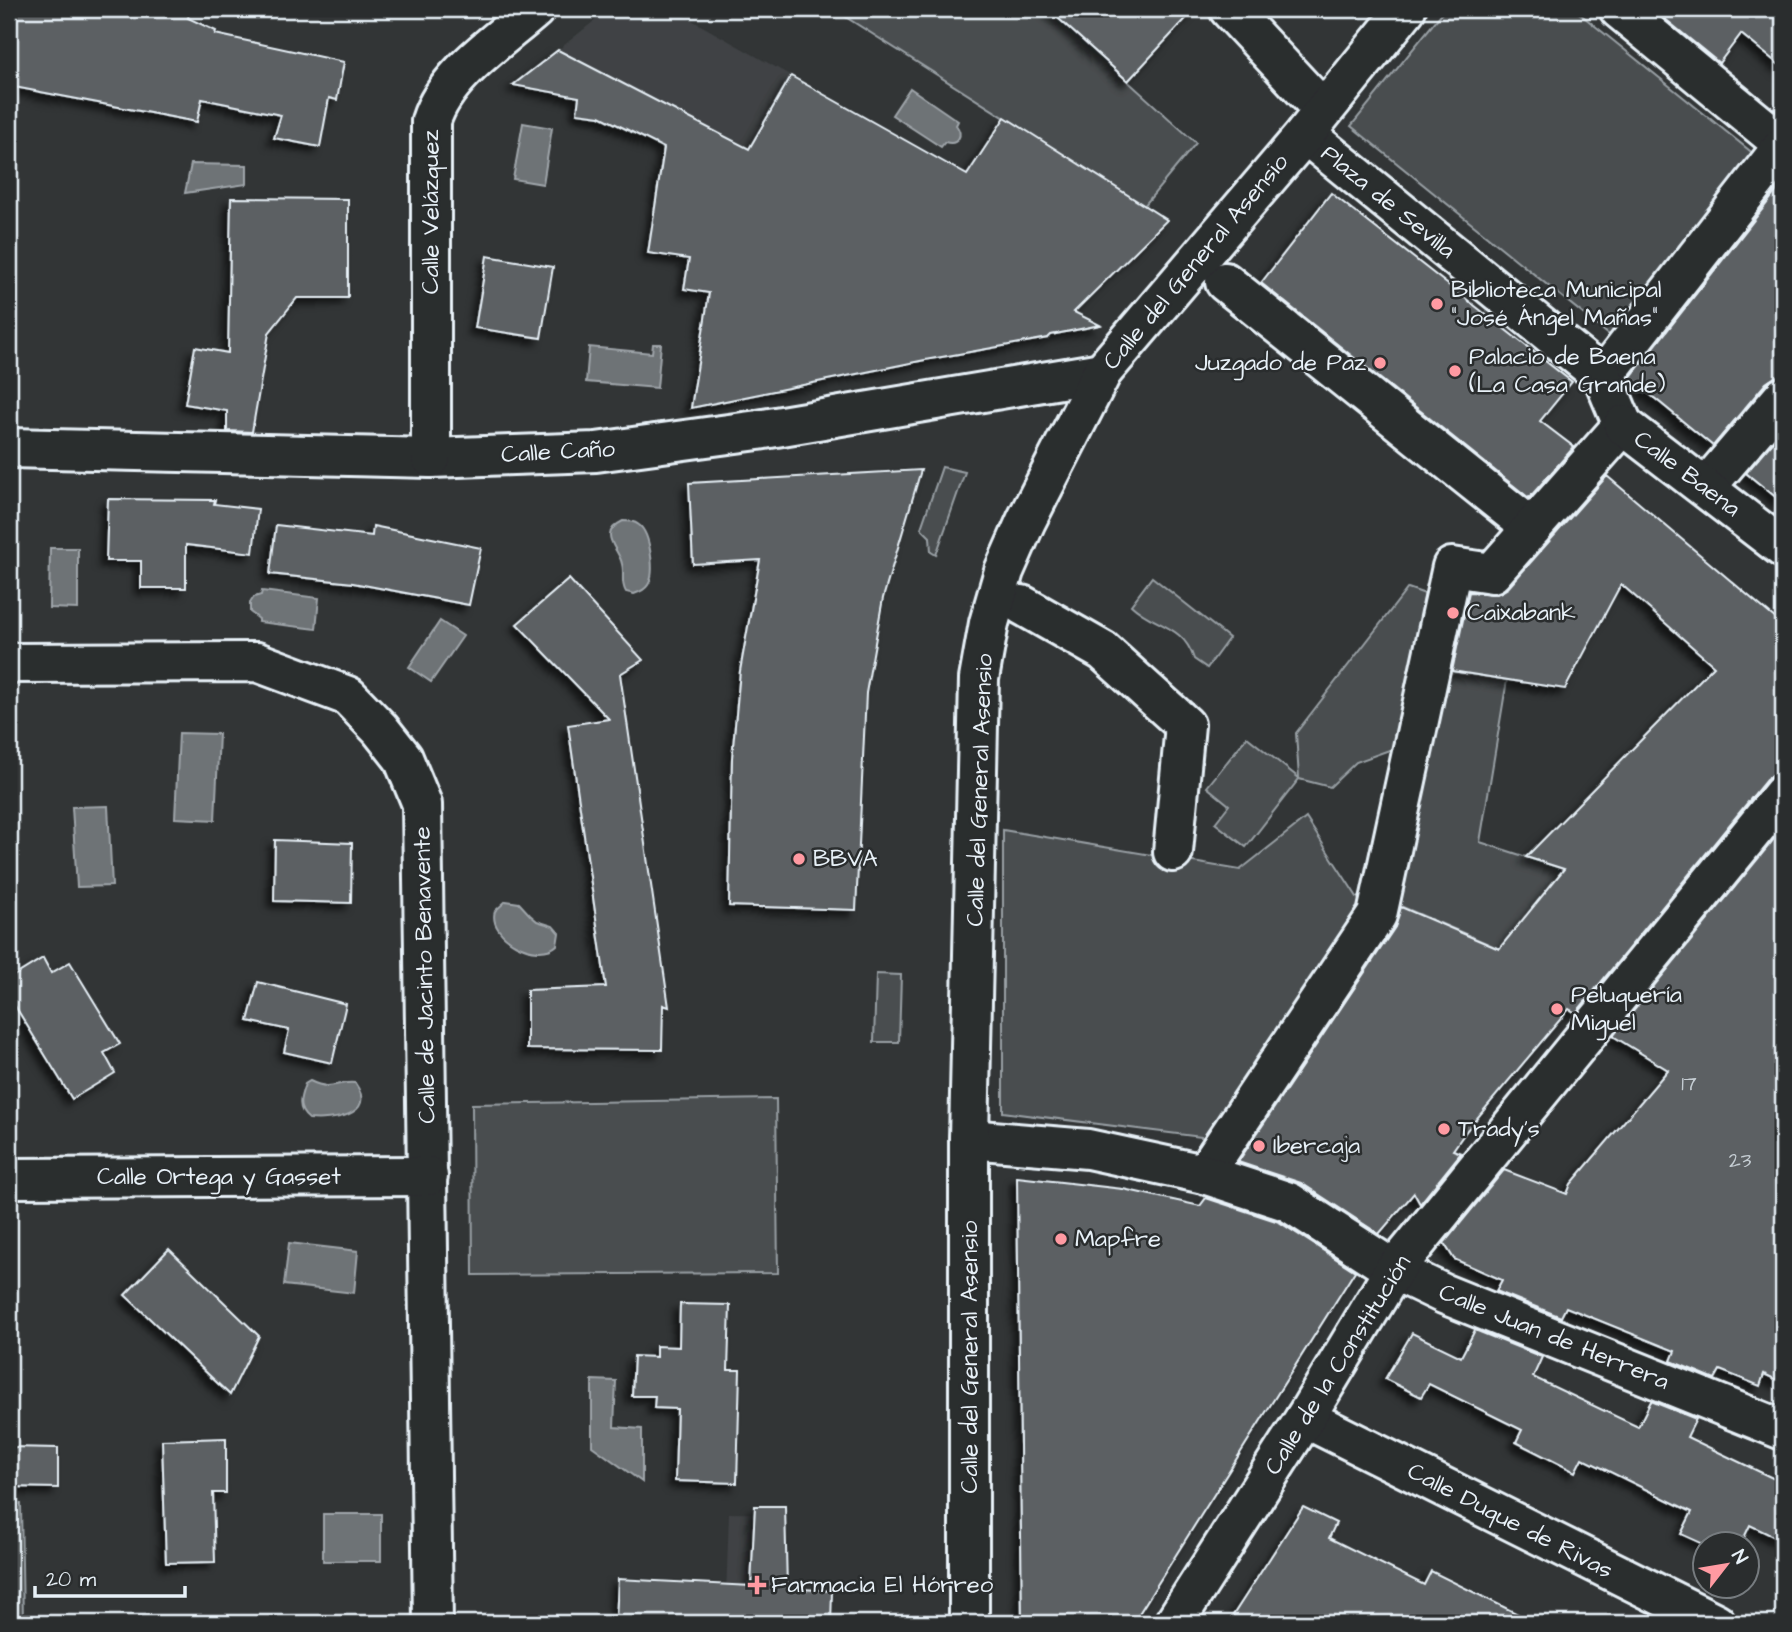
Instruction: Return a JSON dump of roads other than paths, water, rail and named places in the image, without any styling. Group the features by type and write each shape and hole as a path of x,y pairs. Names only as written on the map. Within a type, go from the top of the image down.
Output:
{"street":[{"name":"Calle Velázquez","path":"431,458 430,121 436,104 458,76 535,9"},
{"name":"Plaza de Sevilla","path":"1229,9 1314,122 1602,377"},
{"name":"Calle del General Asensio","path":"969,1623 969,1139 979,679 989,623 1004,571 1026,521 1102,372 1406,9"},
{"path":"1204,1174 1377,915 1452,566 1492,573 1623,425 1602,377 1783,145 1619,9"},
{"path":"1225,282 1532,528"},
{"name":"Calle Caño","path":"9,448 431,458 596,452 758,430 1102,372"},
{"path":"1706,487 1783,397"},
{"name":"Calle Baena","path":"1623,425 1783,548"},
{"path":"1022,605 1103,651 1185,725 1173,852"},
{"name":"Calle de Jacinto Benavente","path":"9,663 257,662 348,696 403,758 422,804 433,1623"},
{"name":"Calle de la Constitución","path":"1174,1623 1305,1418 1394,1270 1783,793"},
{"name":"Calle Juan de Herrera","path":"969,1139 1088,1149 1204,1174 1289,1202 1394,1270 1444,1294 1783,1430"},
{"name":"Calle Ortega y Gasset","path":"9,1178 428,1176"},
{"name":"Calle Duque de Rivas","path":"1305,1418 1716,1623"}],"place":[{"name":"Biblioteca Municipal \"José Ángel Mañas\"","path":"1437,304"},
{"name":"Juzgado de Paz","path":"1380,363"},
{"name":"Palacio de Baena (La Casa Grande)","path":"1455,371"},
{"name":"Caixabank","path":"1453,613"},
{"name":"BBVA","path":"799,859"},
{"name":"Peluquería Miguel","path":"1557,1009"},
{"name":"Trady's","path":"1444,1129"},
{"name":"Ibercaja","path":"1259,1146"},
{"name":"Mapfre","path":"1061,1239"},
{"name":"Farmacia El Hórreo","path":"757,1585"}]}
